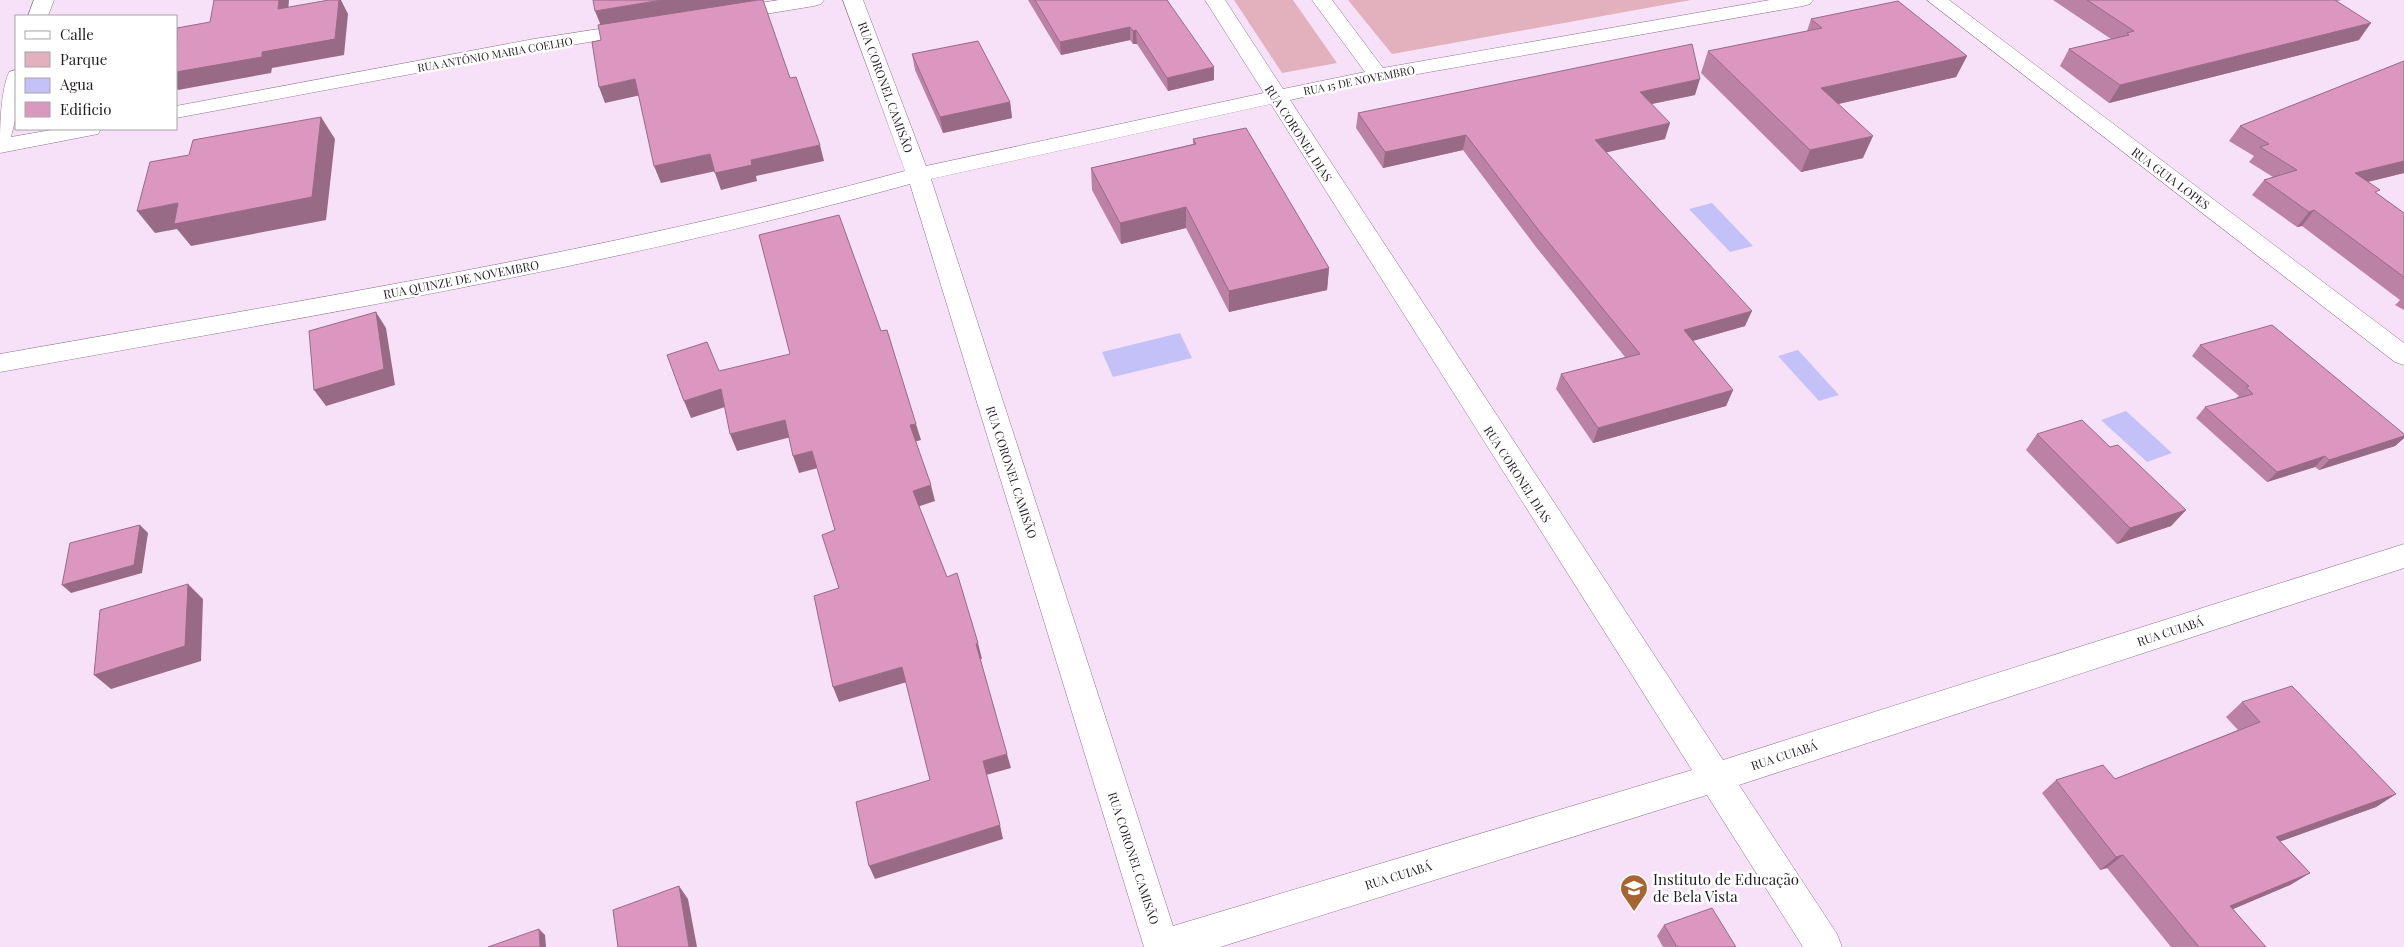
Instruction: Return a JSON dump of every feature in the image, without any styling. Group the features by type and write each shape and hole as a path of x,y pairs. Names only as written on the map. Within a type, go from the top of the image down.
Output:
{"street":[{"path":"38,15 44,0"},
{"path":"709,18 814,0"},
{"name":"RUA CORONEL CAMISÃO","path":"853,0 918,176 1163,947"},
{"name":"RUA CORONEL DIAS","path":"1214,0 1824,947"},
{"path":"1322,0 1378,76"},
{"name":"RUA 15 DE NOVEMBRO","path":"918,176 1378,76 1801,0"},
{"name":"RUA GUIA LOPES","path":"1938,0 2404,356"},
{"name":"RUA ANTÔNIO MARIA COELHO","path":"178,112 534,45 660,26"},
{"path":"0,137 15,80"},
{"path":"0,146 85,130"},
{"name":"RUA QUINZE DE NOVEMBRO","path":"0,363 501,273 809,205 918,176"},
{"name":"RUA CUIABÁ","path":"1163,947 1714,778 2404,556"}],"green space":[{"path":"1234,0 1293,0 1337,63 1282,73"},
{"path":"1348,0 1691,0 1392,54"}],"water":[{"path":"1712,203 1753,246 1730,252 1689,209"},
{"path":"1180,333 1192,358 1113,377 1102,352"},
{"path":"1798,350 1839,395 1819,401 1778,356"},
{"path":"2126,411 2172,453 2147,462 2101,420"}],"building":[{"path":"214,0 279,0 278,9 339,0 335,39 262,52 262,57 178,72 178,28 210,22"},
{"path":"593,0 662,0 595,11"},
{"path":"763,0 790,78 796,77 820,145 751,160 752,165 715,173 710,154 654,166 635,79 599,87 592,42 601,40 598,25"},
{"path":"1035,0 1167,0 1214,67 1167,78 1136,30 1133,31 1130,27 1060,42"},
{"path":"2087,0 2335,0 2371,23 2120,85 2069,49 2129,35 2127,33 2134,31"},
{"path":"1898,1 1967,56 1821,88 1873,136 1810,150 1708,51 1822,28 1811,19"},
{"path":"978,41 1010,102 940,117 912,54"},
{"path":"1692,44 1700,79 1640,92 1670,123 1595,140 1752,311 1684,330 1733,390 1598,428 1561,374 1640,354 1540,232 1466,135 1385,152 1358,113"},
{"path":"2404,61 2404,161 2355,173 2380,190 2375,192 2404,213 2404,277 2314,210 2309,212 2264,180 2297,170 2260,147 2269,144 2240,126"},
{"path":"321,117 312,197 174,224 178,203 137,211 150,162 189,155 193,140"},
{"path":"1246,128 1329,268 1229,291 1186,207 1120,223 1091,168 1196,144 1193,139"},
{"path":"839,215 881,331 887,330 916,424 910,425 931,485 913,491 947,577 957,573 978,643 976,644 1007,754 983,761 1000,825 869,866 856,802 930,780 902,667 833,687 814,596 839,588 822,535 835,530 812,451 793,456 785,420 730,434 721,389 684,401 667,355 707,342 719,371 790,354 759,235"},
{"path":"376,312 384,369 314,390 309,331"},
{"path":"2272,325 2404,434 2404,436 2329,460 2325,456 2277,472 2205,407 2253,394 2246,387 2249,386 2200,345"},
{"path":"2082,420 2110,447 2118,445 2186,510 2130,528 2037,434"},
{"path":"140,525 134,565 62,585 70,543"},
{"path":"188,584 185,646 94,675 100,610"},
{"path":"2292,686 2396,794 2276,837 2310,873 2230,906 2266,947 2199,947 2123,855 2116,857 2056,780 2103,765 2115,779 2260,722 2242,702"},
{"path":"679,886 689,947 618,947 613,910"},
{"path":"1712,908 1736,947 1677,947 1664,925"},
{"path":"539,929 540,947 488,947"}],"place":[{"name":"Instituto de Educação de Bela Vista","path":"1634,912"}]}
